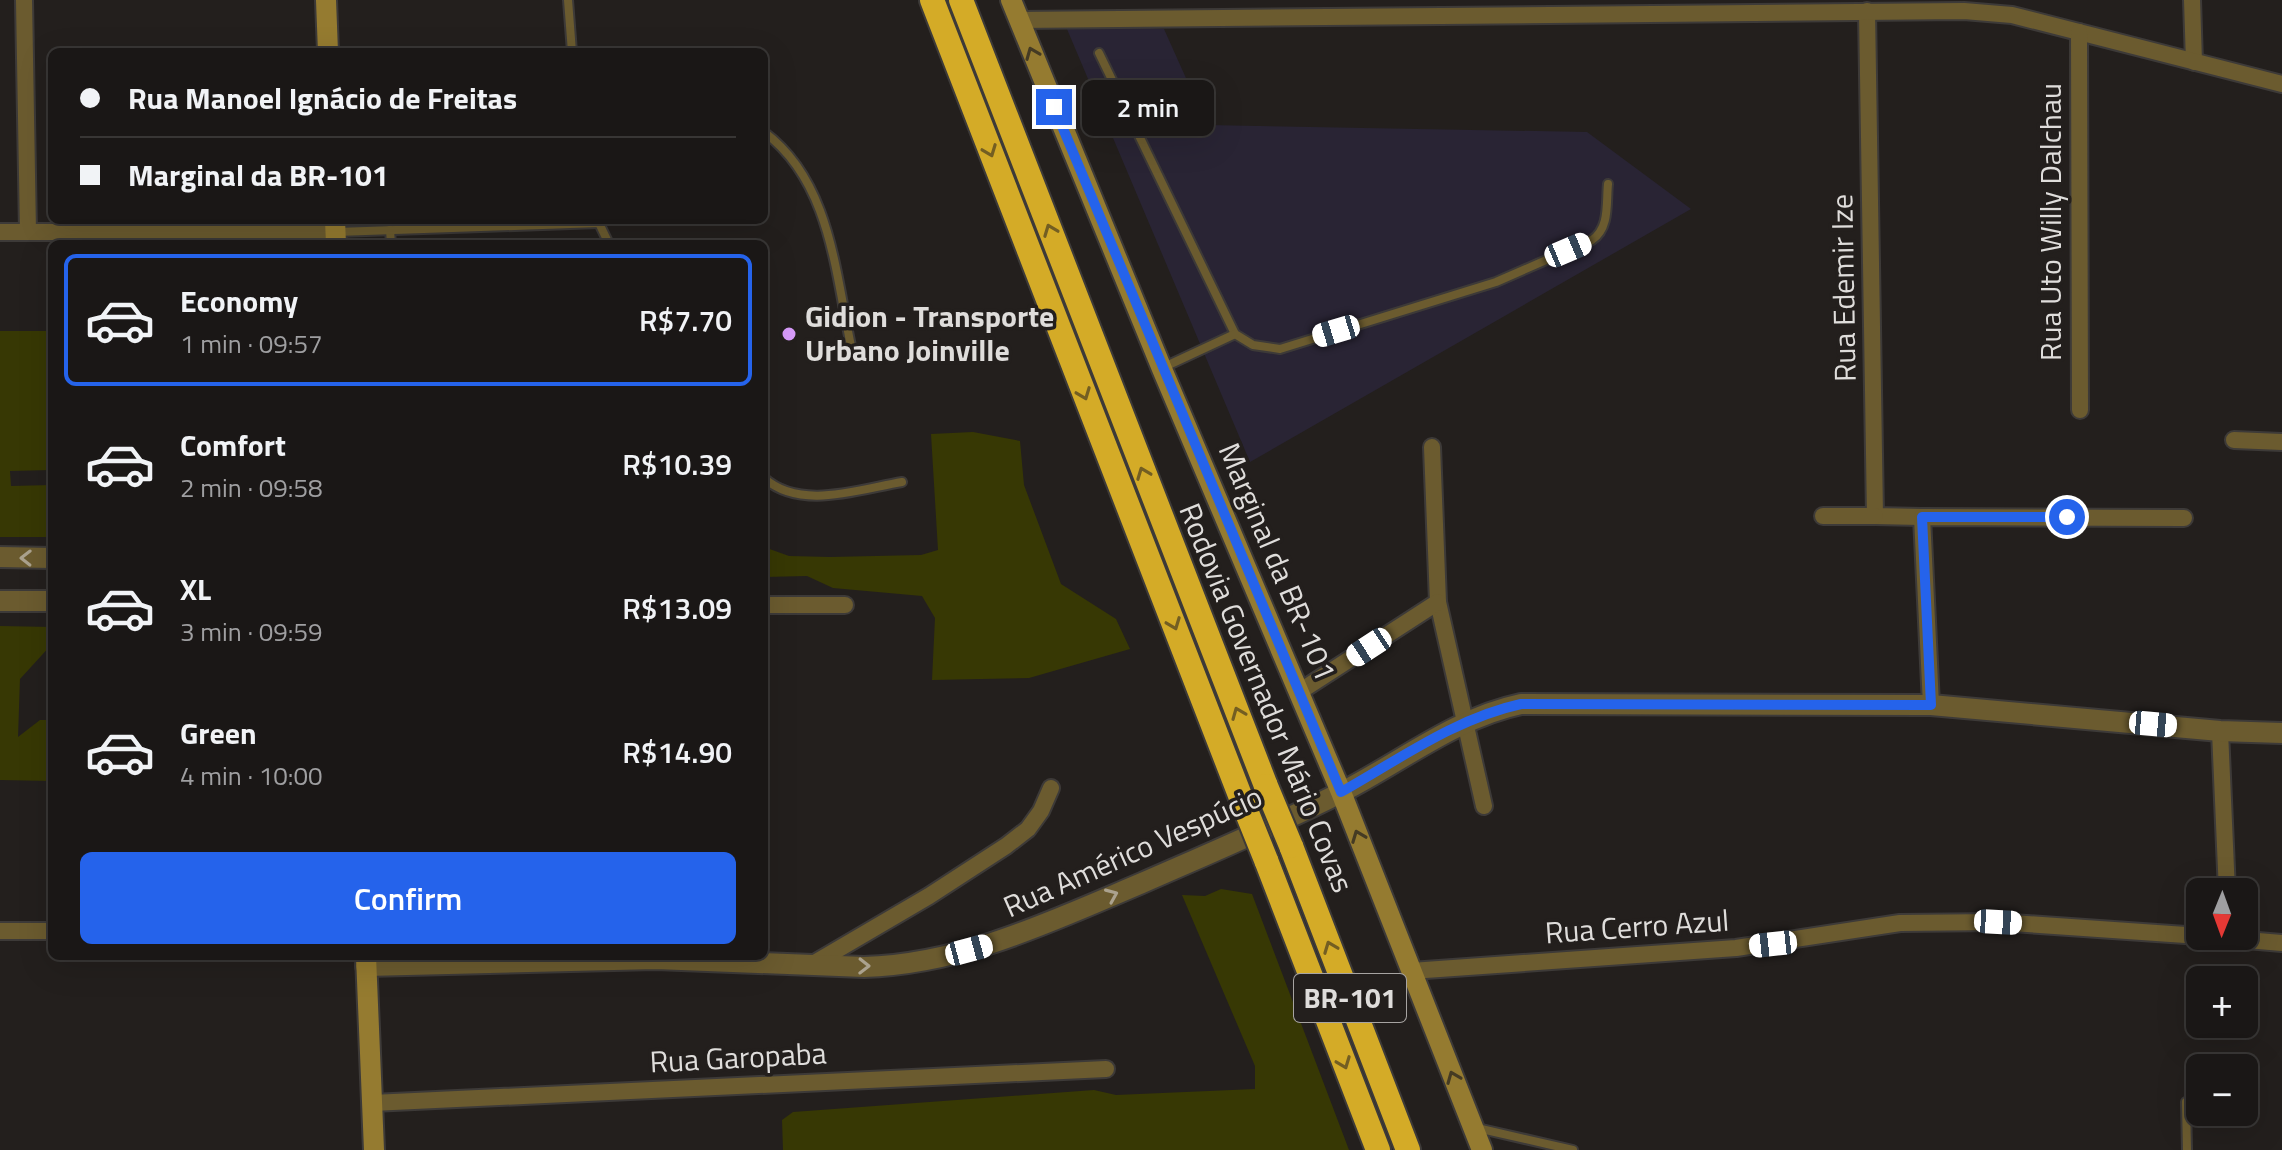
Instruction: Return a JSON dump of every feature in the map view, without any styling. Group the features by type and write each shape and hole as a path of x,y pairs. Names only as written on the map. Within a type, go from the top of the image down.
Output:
{"highway":[{"name":"Rodovia Governador Mário Covas","path":"932,0 1378,1150"},
{"name":"Rodovia Governador Mário Covas","path":"961,0 1408,1150"}],"main road":[{"path":"326,0 328,48"},
{"name":"Marginal da BR-101","path":"1011,0 1162,369 1341,792 1482,1150"},
{"path":"366,961 374,1150"}],"street":[{"path":"24,0 28,232"},
{"path":"2192,0 2194,62"},
{"path":"1018,20 1718,7 1988,12 2012,15 2282,84"},
{"name":"Rua Edemir Ize","path":"1867,11 1875,516"},
{"name":"Rua Uto Willy Dalchau","path":"2079,32 2080,410"},
{"path":"0,232 336,232"},
{"path":"2234,440 2282,442"},
{"path":"1432,447 1438,602 1484,806"},
{"path":"1823,516 2184,518"},
{"path":"1922,517 1931,705"},
{"path":"0,557 48,558"},
{"path":"0,601 48,601"},
{"path":"1299,692 1438,602"},
{"path":"768,605 845,605"},
{"name":"Rua Américo Vespúcio","path":"687,960 891,966 939,958 1002,941 1160,875 1341,792 1464,723 1493,710 1521,704 1931,705 2220,731 2282,733"},
{"path":"2220,731 2226,878"},
{"path":"813,964 929,896 1006,846 1028,829 1041,811 1051,788"},
{"name":"Rua Cerro Azul","path":"1411,971 1736,948 1864,926 1939,921 2039,924 2186,935"},
{"path":"0,931 48,931"},
{"name":"Rua Cerro Azul","path":"2258,940 2282,943"},
{"name":"Rua Américo Vespúcio","path":"366,961 511,960"},
{"name":"Rua Garopaba","path":"372,1103 1106,1069"}],"lane":[{"path":"568,0 572,48"},
{"path":"1099,53 1235,334 1253,345 1280,349 1496,282 1600,235 1604,226 1608,184"},
{"path":"768,135 776,140 805,176 823,213 851,346"},
{"path":"336,232 546,224"},
{"path":"390,230 391,240"},
{"path":"1162,369 1235,334"},
{"path":"768,481 786,492 812,497 902,482"},
{"path":"2186,1126 2187,1150"},
{"path":"1473,1127 1573,1150"}],"shaded area":[{"path":"1064,22 1164,29 1207,125 1587,132 1691,209 1250,462"},
{"path":"0,331 48,331 48,470 10,471 11,486 48,485 48,537 0,537"},
{"path":"973,432 1020,441 1024,485 1061,584 1116,619 1130,649 1029,678 932,680 935,618 922,596 833,588 807,576 768,577 768,548 789,556 830,557 921,555 938,550 931,434"},
{"path":"0,626 48,627 48,648 20,679 18,737 40,720 48,720 48,781 0,780"},
{"path":"1221,889 1252,894 1349,1150 783,1150 782,1120 793,1112 1094,1090 1116,1095 1255,1089 1255,1066 1182,895 1205,896"}],"place":[{"name":"Gidion - Transporte Urbano Joinville","path":"789,334"}],"route":[{"path":"1054,107 1341,792 1464,723 1493,710 1521,704 1931,705 1922,517 2067,517"}]}
